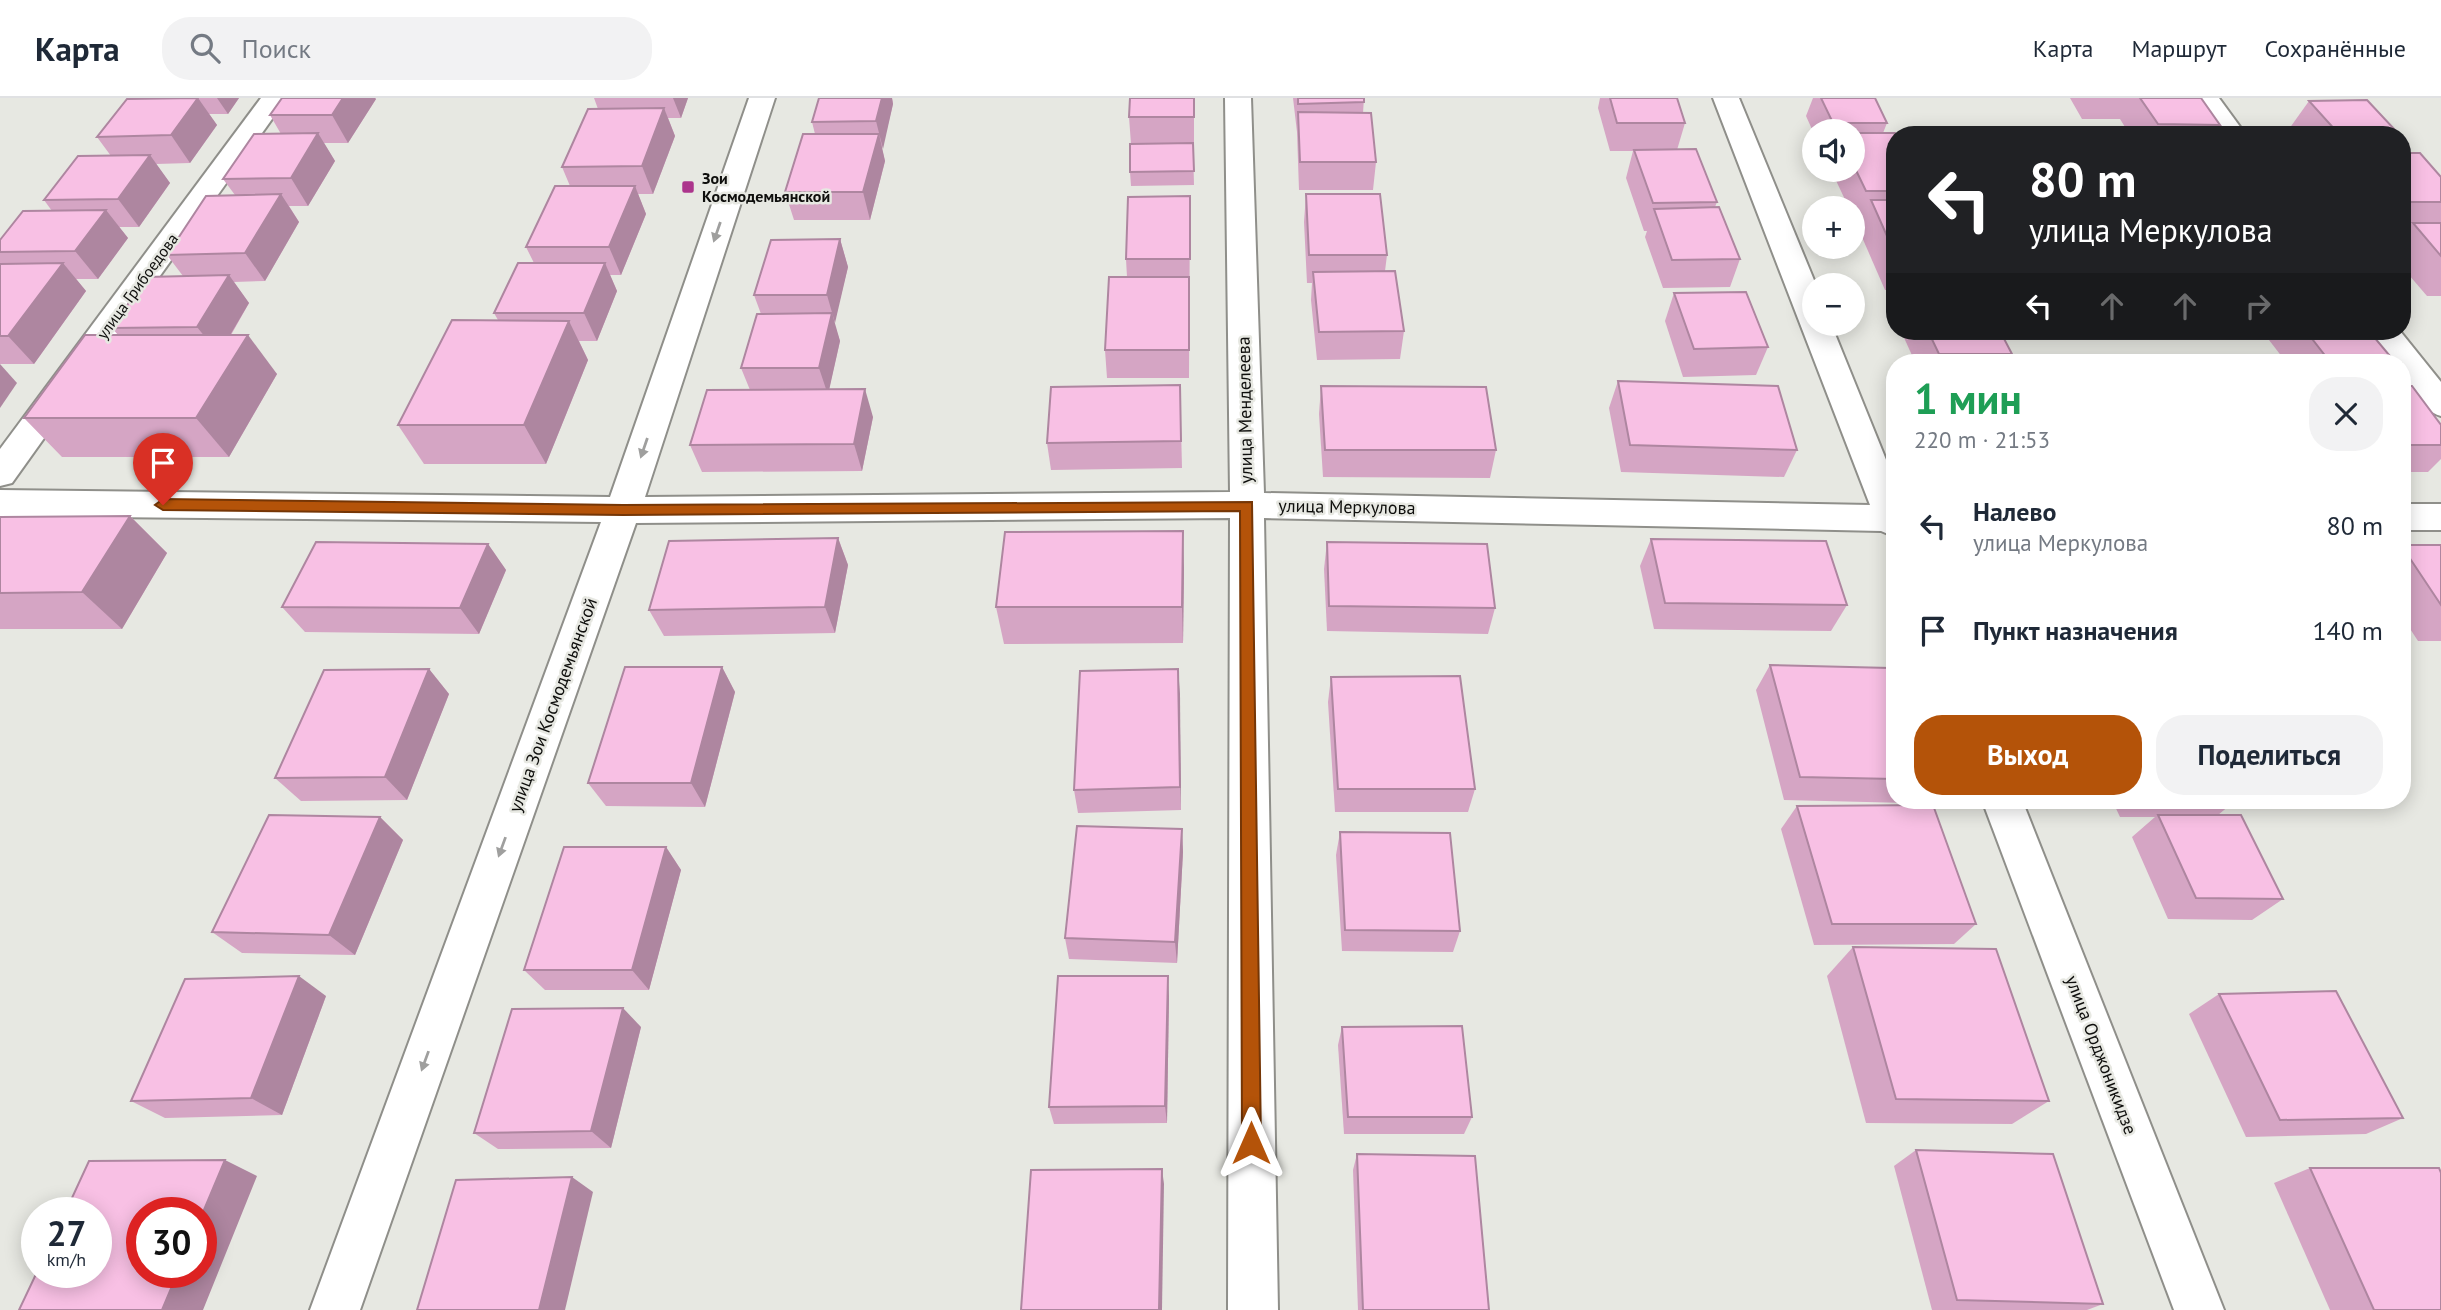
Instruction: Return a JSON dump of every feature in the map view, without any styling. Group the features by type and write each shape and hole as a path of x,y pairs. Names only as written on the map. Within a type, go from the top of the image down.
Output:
{"street":[{"name":"улица Грибоедова","path":"0,474 274,98"},
{"name":"улица Зои Космодемьянской","path":"335,1310 623,510 762,98"},
{"name":"улица Менделеева","path":"1238,98 1247,505 1253,1310"},
{"path":"1726,98 1802,290"},
{"path":"2205,98 2226,126"},
{"path":"1820,336 1886,500"},
{"path":"2391,340 2402,354"},
{"path":"2411,366 2441,405"},
{"name":"улица Меркулова","path":"0,503 623,510 1247,505 1886,520"},
{"path":"2411,517 2441,517"},
{"name":"улица Орджоникидзе","path":"2005,809 2199,1310"}],"building":[{"path":"198,98 171,135 97,137 127,99"},
{"path":"282,98 343,98 332,115 270,115"},
{"path":"819,98 882,98 876,121 812,122"},
{"path":"1130,98 1194,98 1194,117 1129,117"},
{"path":"1298,98 1364,98 1364,102 1298,104"},
{"path":"1610,98 1677,98 1685,123 1617,123"},
{"path":"1821,98 1875,98 1887,123 1865,123 1865,119 1831,119"},
{"path":"2140,98 2201,98 2220,125 2158,124"},
{"path":"2367,100 2391,126 2332,126 2309,101"},
{"path":"664,108 642,166 562,167 588,109"},
{"path":"1298,112 1371,113 1376,162 1300,162"},
{"path":"318,133 291,178 223,179 254,134"},
{"path":"1865,133 1886,133 1886,191 1866,191 1862,182 1865,182"},
{"path":"803,134 879,134 863,192 785,192"},
{"path":"1193,143 1194,171 1130,172 1130,144"},
{"path":"1696,149 1717,202 1653,203 1634,150"},
{"path":"2411,153 2420,153 2441,177 2441,202 2411,202"},
{"path":"150,155 118,199 44,200 78,156"},
{"path":"555,186 635,186 609,247 526,247"},
{"path":"281,194 245,253 167,255 206,196"},
{"path":"1306,194 1380,194 1387,255 1309,255"},
{"path":"1190,196 1190,259 1126,259 1128,197"},
{"path":"1871,200 1886,200 1886,234"},
{"path":"1719,207 1740,259 1672,260 1654,209"},
{"path":"106,210 75,251 0,252 0,240 23,211"},
{"path":"2413,223 2441,223 2441,256"},
{"path":"840,239 827,295 754,295 771,240"},
{"path":"63,263 8,336 0,336 0,264"},
{"path":"518,263 605,263 584,313 494,313"},
{"path":"1395,271 1404,331 1319,332 1313,272"},
{"path":"229,275 197,327 112,328 146,277"},
{"path":"1109,277 1189,277 1189,350 1105,350"},
{"path":"1746,292 1768,347 1694,349 1674,293"},
{"path":"832,313 819,368 741,368 757,314"},
{"path":"452,320 569,321 524,425 398,425"},
{"path":"85,335 248,335 196,418 24,418"},
{"path":"1932,340 2005,340 2012,354 1939,354"},
{"path":"2313,340 2377,340 2388,354 2324,354"},
{"path":"1618,381 1778,386 1797,450 1630,445"},
{"path":"1180,385 1181,441 1047,443 1051,387"},
{"path":"1321,386 1486,387 1496,450 1325,450"},
{"path":"2411,386 2441,425 2441,445 2411,445"},
{"path":"865,389 854,444 690,445 707,390"},
{"path":"130,516 82,592 0,593 0,517"},
{"path":"1183,531 1182,607 996,607 1005,532"},
{"path":"838,538 825,607 649,610 669,541"},
{"path":"1651,539 1826,541 1847,605 1665,603"},
{"path":"316,542 488,544 460,608 282,607"},
{"path":"1327,542 1487,544 1495,608 1329,606"},
{"path":"2411,545 2441,545 2441,605 2411,560"},
{"path":"1770,665 1886,668 1886,779 1800,777"},
{"path":"625,667 722,667 691,783 588,783"},
{"path":"429,669 385,777 275,778 324,670"},
{"path":"1178,669 1180,787 1074,790 1080,671"},
{"path":"1460,676 1475,789 1338,789 1331,677"},
{"path":"1886,805 1886,809 1934,809 1976,924 1832,924 1797,806"},
{"path":"269,815 380,817 329,935 212,932"},
{"path":"2158,815 2241,815 2283,899 2196,898"},
{"path":"1077,826 1182,829 1175,942 1065,938"},
{"path":"1340,832 1450,833 1460,931 1345,930"},
{"path":"564,847 666,847 632,970 524,970"},
{"path":"1853,947 1996,949 2049,1101 1896,1099"},
{"path":"299,976 251,1098 131,1101 185,979"},
{"path":"1058,976 1168,976 1165,1106 1049,1107"},
{"path":"2336,991 2403,1118 2280,1120 2219,994"},
{"path":"623,1008 591,1131 474,1133 512,1009"},
{"path":"1462,1026 1472,1117 1348,1117 1342,1027"},
{"path":"1916,1150 2053,1154 2103,1304 1957,1300"},
{"path":"1357,1154 1475,1156 1489,1310 1363,1310"},
{"path":"225,1160 209,1197 126,1197 126,1288 171,1288 162,1310 19,1310 29,1288 112,1288 112,1197 72,1197 89,1161"},
{"path":"2310,1168 2439,1168 2441,1310 2374,1310"},
{"path":"1162,1169 1159,1310 1021,1310 1031,1170"},
{"path":"572,1177 539,1310 417,1310 456,1180"}],"place":[{"name":"Зои Космодемьянской","path":"688,187"}],"route":[{"path":"163,505 623,510 1247,505 1251,1143"}]}
